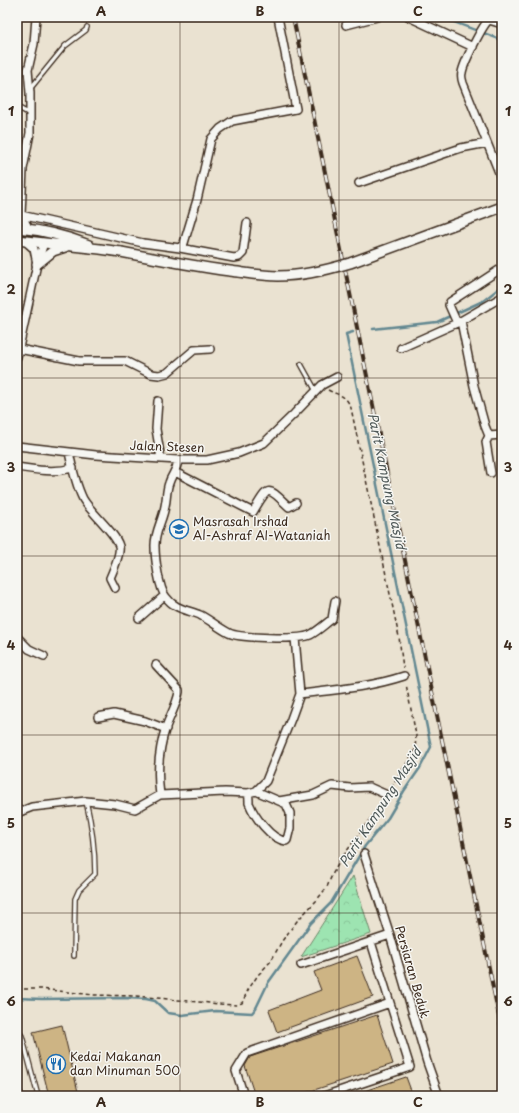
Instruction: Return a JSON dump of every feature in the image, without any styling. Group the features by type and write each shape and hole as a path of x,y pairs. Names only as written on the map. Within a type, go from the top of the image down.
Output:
{"street":[{"path":"19,218 23,169 30,133 30,90 28,70 34,44 36,17"},
{"path":"180,248 184,243 197,200 211,139 220,129 232,121 296,109 278,17"},
{"path":"346,25 377,17"},
{"path":"410,17 473,47"},
{"path":"502,24 490,20 483,22 478,38 462,75 463,83 488,143 499,164 502,180"},
{"path":"359,183 461,148 488,143"},
{"path":"21,240 121,252 208,268 258,275 280,276 328,269 350,263 502,207"},
{"path":"19,218 143,244 180,248 234,258 239,257 243,253 247,223"},
{"path":"19,218 44,243"},
{"path":"17,228 70,238 100,249"},
{"path":"21,240 34,249 38,264"},
{"path":"17,357 44,243"},
{"path":"38,264 53,251 68,246"},
{"path":"491,473 486,442 489,436 456,317 450,302 502,268"},
{"path":"401,348 456,317 502,297"},
{"path":"18,349 79,361 125,361 151,374 159,375 167,373 190,352 194,350 210,349"},
{"name":"Jalan Stesen","path":"17,446 69,452 161,459 207,460 239,453 264,443 322,385 337,377"},
{"path":"158,401 156,429 161,459"},
{"path":"489,436 502,435"},
{"path":"69,452 72,468 84,500 120,547 110,578 115,588"},
{"path":"178,460 177,468 170,480 166,492 165,506 155,546 157,565 164,596 171,603 187,611 201,615 230,634 295,638 309,635 332,619 335,601"},
{"path":"17,467 47,471 72,468"},
{"path":"175,472 252,512 263,494 269,491 289,507 296,503"},
{"path":"139,618 164,596"},
{"path":"17,637 29,649 44,656"},
{"path":"17,813 32,807 86,801 115,804 135,809 160,795 225,792 248,793 256,791 266,781 300,694 295,638"},
{"path":"156,665 179,690 166,729 158,766 160,795"},
{"path":"300,694 369,684 392,680 404,676"},
{"path":"98,716 114,714 145,721 166,729"},
{"path":"278,801 313,795 332,786 350,788 369,787 387,795"},
{"path":"248,793 249,802 266,830 277,838 286,841 288,840 290,813 286,804 256,791"},
{"name":"Persiaran Beduk","path":"364,854 390,935 427,1062 439,1096"},
{"path":"301,965 390,935"},
{"path":"324,1096 410,1067 371,942"},
{"path":"244,1096 236,1071 247,1053 390,1003"}],"lane":[{"path":"30,90 65,46 86,30 87,27"},
{"path":"17,107 30,114"},
{"path":"301,364 316,391"},
{"path":"74,956 75,899 79,890 95,874 93,831 86,801"},
{"path":"17,1029 22,1036 38,1096"}],"path":[{"path":"17,989 41,989 94,995 136,996 236,1005 242,1003 248,990 258,975 271,961 282,941 297,921 316,902 327,887 332,875 387,795 415,750 416,735 404,676 399,638 351,408 348,401 344,397 330,391 322,385"}],"green space":[{"path":"353,876 371,934 301,957"}],"building":[{"path":"357,956 373,997 277,1032 269,1010 321,990 314,972"},
{"path":"377,1015 393,1064 296,1096 255,1096 245,1066 250,1057"},
{"name":"Kedai Makanan dan Minuman 500","path":"62,1025 79,1096 49,1096 33,1032"},
{"path":"406,1077 413,1096 352,1095"}],"waterway":[{"path":"441,17 502,40"},
{"name":"Parit Kampung Masjid","path":"373,329 437,322 483,301 502,286"},
{"name":"Parit Kampung Masjid","path":"17,998 146,999 155,1001 168,1013 182,1015 215,1011 252,1013 268,983 311,923 331,903 365,846 388,818 420,768 431,747 346,334 353,332"}],"railway":[{"path":"293,17 502,1031"}],"place":[{"name":"Masrasah Irshad Al-Ashraf Al-Wataniah","path":"179,529"},
{"name":"Kedai Makanan dan Minuman 500","path":"56,1064"}]}
